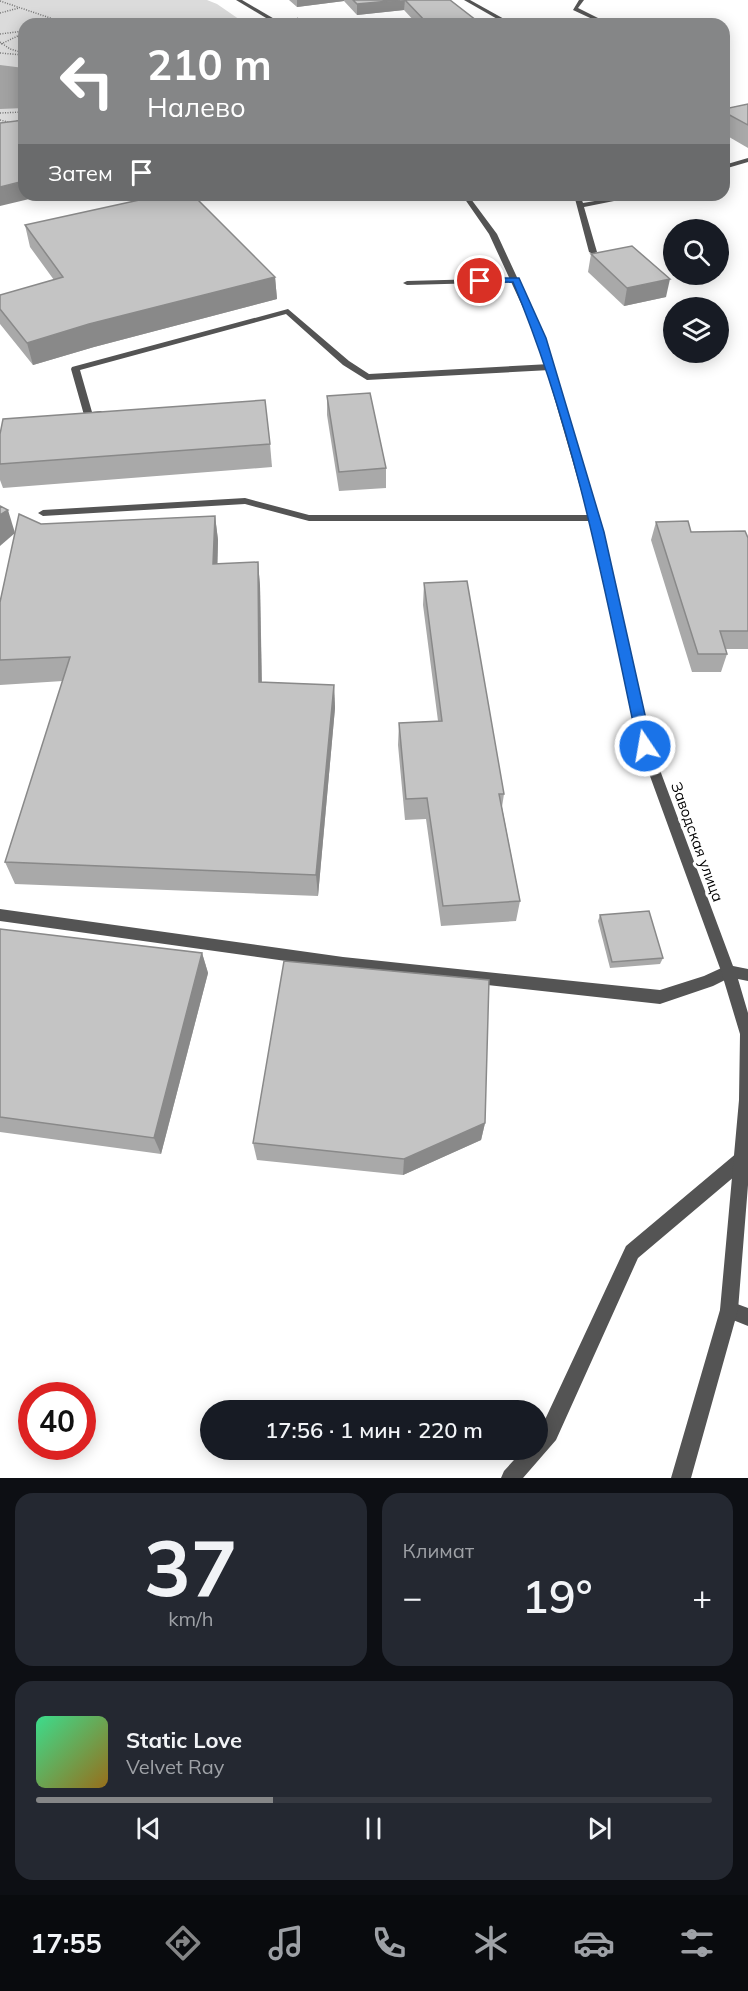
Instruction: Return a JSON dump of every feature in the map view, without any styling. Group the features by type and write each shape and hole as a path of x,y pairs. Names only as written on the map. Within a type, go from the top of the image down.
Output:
{"street":[{"path":"238,0 270,18"},
{"path":"466,0 499,18"},
{"path":"582,0 583,2 575,9 594,18"},
{"path":"730,165 746,161"},
{"name":"Заводская улица","path":"469,201 493,234 541,338 594,518 645,746 728,971 747,1034 744,1158 729,1310 681,1478"},
{"path":"579,201 593,252"},
{"path":"580,206 608,201"},
{"path":"407,283 516,280"},
{"path":"111,414 88,415 75,369 288,311 346,363 367,377 550,367"},
{"path":"43,513 244,501 309,518 594,518"},
{"path":"0,915 343,963 660,997 708,981 728,971 748,975"},
{"path":"548,1434 632,1252 744,1158"},
{"path":"729,1310 748,1317"},
{"path":"511,1478 526,1460"}],"path":[{"path":"0,1 50,18"},
{"path":"0,14 19,8"},
{"path":"0,34 18,32"},
{"path":"1,43 18,35"},
{"path":"1,43 18,51"},
{"path":"0,52 18,54"},
{"path":"0,113 18,112"},
{"path":"12,123 18,120"},
{"path":"0,122 18,123"}],"shaded area":[{"path":"0,0 207,0 237,18 18,18 18,124 0,126"},
{"path":"0,65 18,67 18,108 0,109"}],"building":[{"path":"353,0 400,0 357,4"},
{"path":"405,0 450,0 473,18 422,18"},
{"path":"748,104 748,125 730,115 730,108"},
{"path":"18,121 18,182 0,187 0,123"},
{"path":"135,201 199,201 275,277 89,324 27,343 0,309 0,295 63,277 25,225"},
{"path":"632,246 663,273 663,280 627,288 591,254"},
{"path":"370,393 386,468 339,472 327,396"},
{"path":"265,400 270,444 0,464 0,434 3,419"},
{"path":"0,506 8,510 0,515"},
{"path":"19,514 41,524 215,516 213,564 258,562 259,682 334,685 316,875 5,862 70,657 0,660 0,602"},
{"path":"688,521 691,532 745,531 748,538 748,631 720,631 727,654 698,654 656,522"},
{"path":"467,581 504,794 499,794 520,901 443,906 427,798 406,799 399,723 442,721 424,583"},
{"path":"649,911 663,958 612,962 600,915"},
{"path":"0,929 202,953 154,1138 0,1117"},
{"path":"284,961 489,980 485,1123 404,1159 253,1143"}],"route":[{"path":"480,281 516,280 541,338 598,532 645,746"}]}
